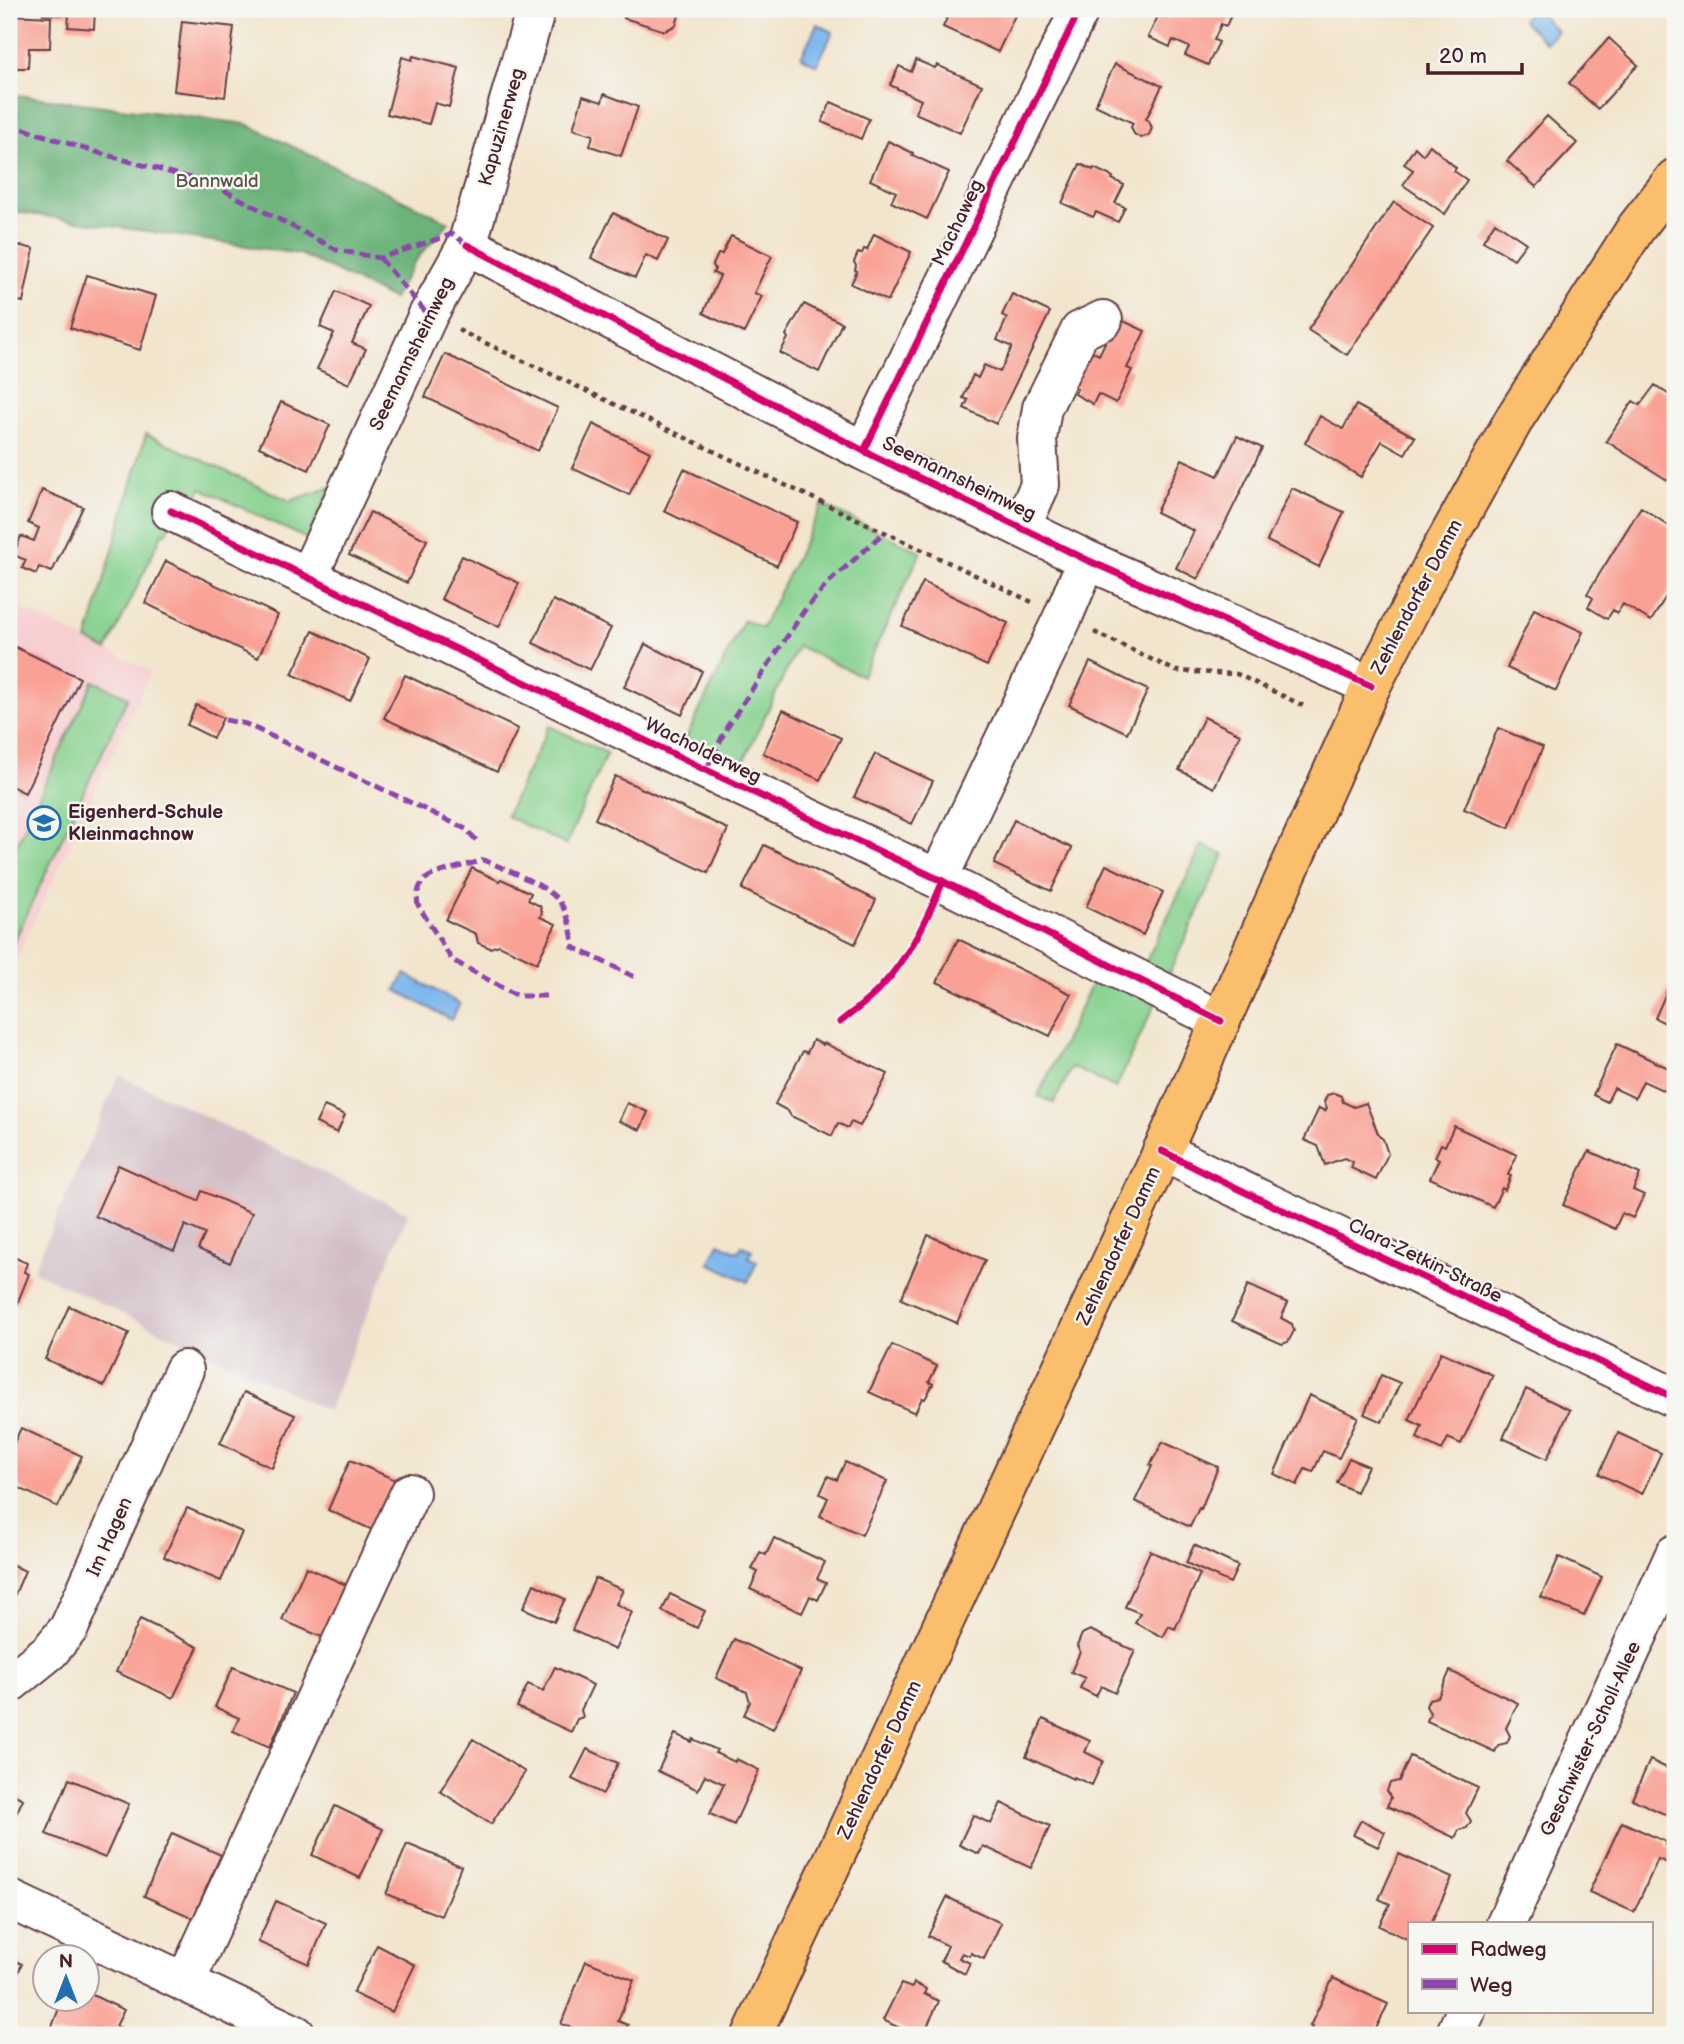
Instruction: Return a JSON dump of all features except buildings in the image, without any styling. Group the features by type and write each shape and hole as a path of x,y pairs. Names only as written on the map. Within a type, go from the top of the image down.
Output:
{"main road":[{"name":"Zehlendorfer Damm","path":"752,2035 1163,1151 1371,686 1435,561 1516,416 1636,228 1675,178"}],"street":[{"name":"Kapuzinerweg","path":"467,245 536,9"},
{"name":"Machaweg","path":"864,451 1080,9"},
{"name":"Seemannsheimweg","path":"308,577 428,315 467,245 864,451 1087,560 1371,686"},
{"path":"1021,527 1040,485 1037,439 1042,408 1080,331 1103,320"},
{"name":"Wacholderweg","path":"171,511 694,765 938,879 1221,1021"},
{"path":"938,879 1063,617 1087,560"},
{"name":"Clara-Zetkin-Straße","path":"1163,1151 1675,1398"},
{"name":"Im Hagen","path":"9,1684 50,1651 69,1628 184,1370"},
{"path":"185,1983 410,1493"},
{"name":"Geschwister-Scholl-Allee","path":"1506,1922 1675,1555"},
{"path":"9,1899 296,2035"},
{"path":"1455,2035 1466,2012"}],"path":[{"path":"428,315 1176,671 1237,674 1304,706"}],"shaded area":[{"name":"Eigenherd-Schule Kleinmachnow","path":"9,603 151,671 9,975"},
{"path":"119,1075 408,1213 328,1411 33,1271"}],"green space":[{"name":"Bannwald","path":"9,94 246,124 449,222 415,261 393,299 300,254 9,211"},
{"path":"146,434 290,501 331,487 307,539 201,488 191,509 180,503 166,533 163,532 107,650 87,640"},
{"path":"822,505 921,552 862,676 798,646 739,771 683,744 744,620 762,628"},
{"path":"93,681 128,697 9,952 9,846 15,848"},
{"path":"549,726 607,753 566,845 506,816"},
{"path":"1202,845 1224,855 1116,1088 1072,1067 1054,1103 1038,1096 1095,977 1131,993"}],"water":[{"path":"1532,9 1557,31 1546,43 1522,20"},
{"path":"817,24 833,32 817,65 801,57"},
{"path":"405,974 460,1004 451,1020 396,990"},
{"path":"719,1243 738,1252 742,1246 752,1250 749,1257 757,1261 748,1282 709,1263"}],"marked path":[{"path":"9,124 85,149 212,184 337,250 380,258 453,234 467,245"},
{"path":"380,258 428,315"},
{"path":"706,770 727,727 804,611 829,582 885,532"},
{"path":"225,720 246,724 466,829 477,841"},
{"path":"546,996 518,996 452,960 418,905 420,887 427,878 484,860 524,877 552,894 566,914 573,942"},
{"path":"571,946 635,977"}],"cycle path":[{"path":"864,451 1080,9"},
{"path":"467,245 864,451 1087,560 1371,686"},
{"path":"171,511 938,879 1221,1021"},
{"path":"840,1022 872,996 901,962 924,923 943,881"},
{"path":"1162,1151 1675,1398"}],"place":[{"name":"Eigenherd-Schule Kleinmachnow","path":"44,823"}]}
